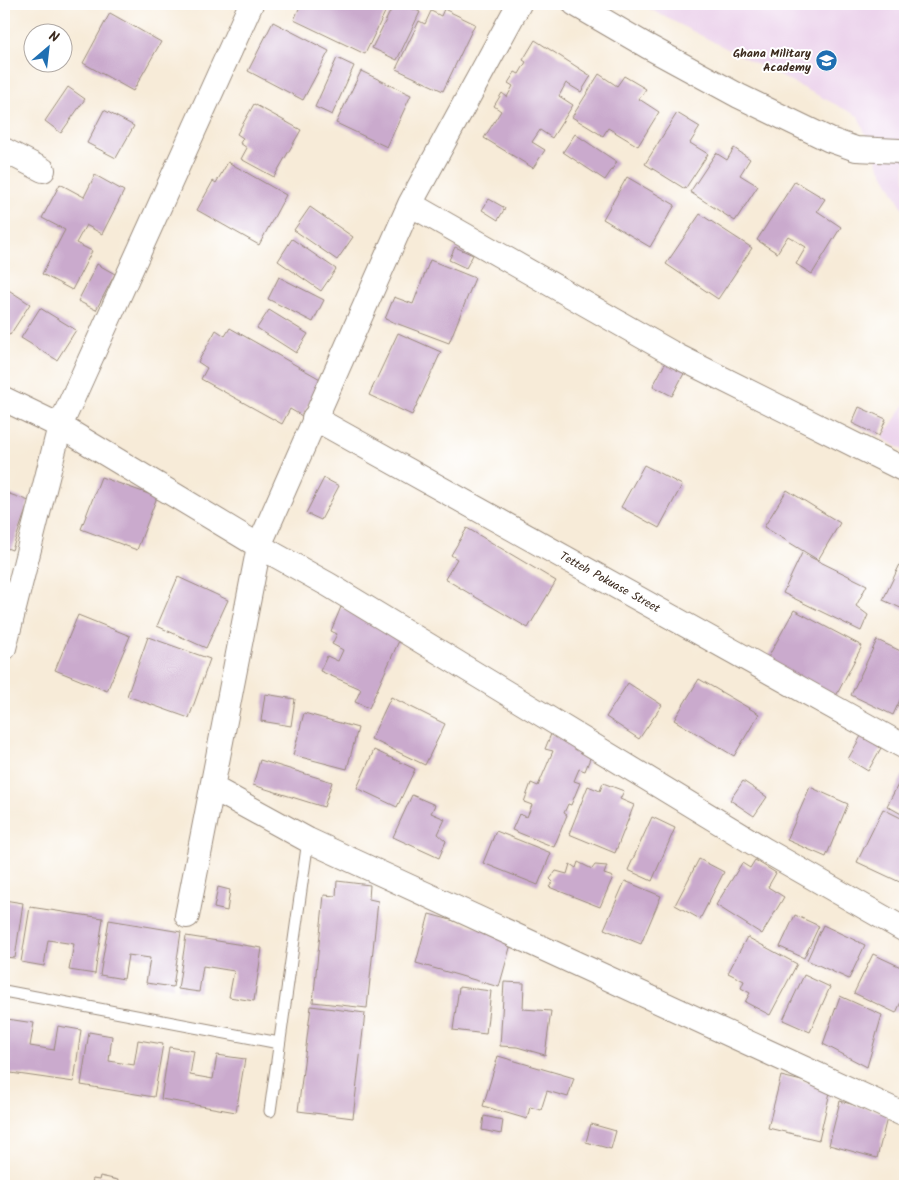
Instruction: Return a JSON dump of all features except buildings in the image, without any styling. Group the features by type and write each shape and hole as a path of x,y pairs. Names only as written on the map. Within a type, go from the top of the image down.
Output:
{"street":[{"path":"4,648 60,426 251,4"},
{"path":"187,916 259,546 410,204 519,4"},
{"path":"575,4 739,96 830,140 856,149 905,154"},
{"path":"4,150 43,170"},
{"path":"410,204 677,356 905,470"},
{"path":"4,399 60,426 259,546 337,590 765,850 905,930"},
{"name":"Tetteh Pokuase Street","path":"314,418 905,747"},
{"path":"213,788 308,840 905,1115"}],"lane":[{"path":"270,1111 308,840"},
{"path":"4,991 279,1043"}],"shaded area":[{"name":"Ghana Military Academy","path":"640,4 905,4 905,212 879,166 858,116"},
{"path":"905,404 905,451 882,438"}],"place":[{"name":"Ghana Military Academy","path":"827,60"}]}
